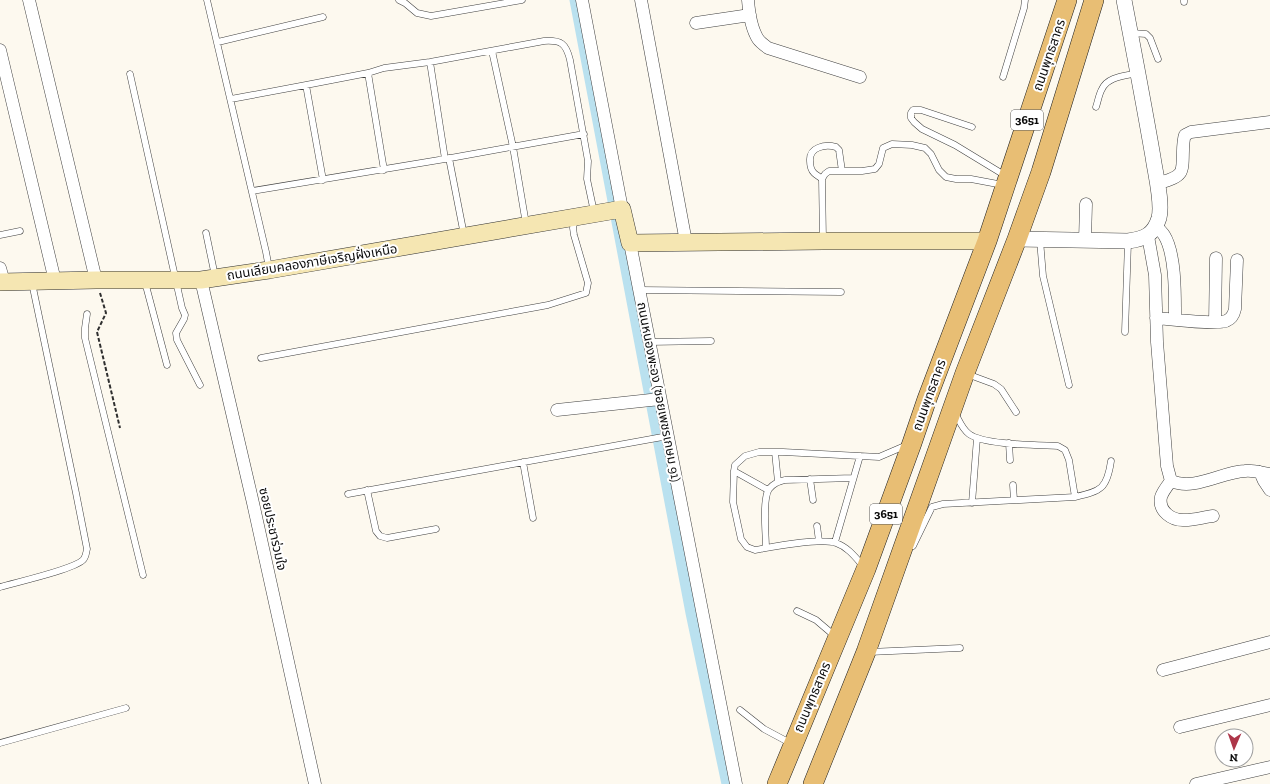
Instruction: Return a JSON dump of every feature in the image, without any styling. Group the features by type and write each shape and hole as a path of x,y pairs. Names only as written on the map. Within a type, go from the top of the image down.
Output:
{"main road":[{"name":"ถนนพุทธสาคร","path":"777,784 866,569 927,399 987,241 1067,0"},
{"name":"ถนนพุทธสาคร","path":"813,784 866,652 965,372 1017,239 1041,172 1094,0"},
{"name":"ถนนเลียบคลองภาษีเจริญฝั่งเหนือ","path":"1,277 32,281 87,282 144,280 177,281 208,279 269,270 622,209"},
{"name":"ถนนหนองพะอง (ซอยเพชรเกษม 91)","path":"622,209 630,243"},
{"path":"630,243 987,241"}],"street":[{"path":"29,0 87,282"},
{"name":"ถนนหนองพะอง (ซอยเพชรเกษม 91)","path":"582,0 622,209"},
{"path":"641,0 686,242"},
{"path":"748,0 754,31 759,40 768,48 860,76"},
{"path":"1017,239 1140,240 1152,231 1160,216 1157,184 1124,0"},
{"path":"696,23 750,15"},
{"path":"0,50 56,281"},
{"path":"1157,184 1180,173 1182,168 1182,141 1185,135 1191,132 1270,122"},
{"path":"1085,240 1086,204"},
{"path":"1152,231 1156,318 1167,466 1171,481 1162,495 1161,505 1163,511 1172,518 1183,520 1213,516"},
{"path":"1152,231 1165,236 1170,247 1174,276 1175,319"},
{"name":"ถนนหนองพะอง (ซอยเพชรเกษม 91)","path":"630,243 648,342 668,436 736,784"},
{"path":"1216,258 1216,322"},
{"path":"1156,318 1216,322 1225,321 1233,316 1235,309 1237,260"},
{"name":"ซอยประชาร่วมใจ","path":"208,279 253,503 315,784"},
{"path":"557,410 660,399"},
{"path":"1171,481 1179,484 1188,484 1244,471 1265,473 1264,481 1270,490"},
{"path":"1163,670 1270,642"},
{"path":"1180,727 1270,705"},
{"path":"1196,784 1270,767"}],"lane":[{"path":"207,0 218,42 269,270"},
{"path":"399,0 417,13 431,16 522,0"},
{"path":"1003,77 1024,8 1025,0"},
{"path":"218,42 323,17"},
{"path":"1130,33 1146,34 1150,38 1158,59"},
{"path":"231,99 368,73 384,68 430,62 556,40 563,44 567,50 570,60 584,134 588,161 587,179 594,214"},
{"path":"492,51 513,147 526,226"},
{"path":"430,62 447,159 465,236"},
{"path":"368,73 384,170"},
{"path":"1096,107 1101,89 1106,83 1110,80 1138,73"},
{"path":"130,74 185,314 184,320 176,334 177,340 200,385"},
{"path":"306,85 323,180"},
{"path":"972,127 921,110 913,110 911,112 911,118 922,129 955,145 1006,181"},
{"path":"252,191 384,170 584,134"},
{"path":"823,241 822,179 825,174 829,171 875,169 879,164 883,148 892,144 912,145 925,148 931,154 939,170 946,177 956,179 1006,181"},
{"path":"822,179 811,169 810,154 814,150 823,146 836,147 839,150 842,171"},
{"path":"260,358 548,304 586,293 588,283 574,235 575,217"},
{"path":"0,235 20,231"},
{"path":"206,233 208,279"},
{"path":"1040,239 1043,276 1069,385"},
{"path":"1125,332 1128,241"},
{"path":"144,280 167,365"},
{"path":"0,587 68,568 82,561 86,555 87,549 32,281"},
{"path":"639,290 841,292"},
{"path":"87,314 85,338 143,575"},
{"path":"648,342 711,341"},
{"path":"965,372 994,384 1001,389 1016,412"},
{"path":"953,408 964,429 977,438 992,442 1058,446 1065,450 1069,460 1075,497"},
{"path":"348,494 668,436"},
{"path":"972,502 977,438"},
{"path":"866,569 848,550 835,542 819,541 755,550 747,547 741,539 733,502 735,465 745,456 759,452 879,457 912,443"},
{"path":"1009,443 1010,460"},
{"path":"775,452 778,482"},
{"path":"835,542 860,456"},
{"path":"908,555 932,507 943,504 1075,497 1095,492 1108,479 1111,461"},
{"path":"523,462 533,518"},
{"path":"734,471 768,490"},
{"path":"766,548 765,500 768,490 775,483 785,480 853,478"},
{"path":"810,479 813,500"},
{"path":"1013,485 1014,500"},
{"path":"367,490 376,531 380,536 387,538 436,529"},
{"path":"817,526 819,541"},
{"path":"881,609 905,562"},
{"path":"797,611 816,620 837,638"},
{"path":"866,652 960,648"},
{"path":"0,742 126,708"},
{"path":"740,710 764,729 793,744"}],"path":[{"path":"87,282 106,313 97,332 120,428"}],"waterway":[{"path":"575,0 691,613 727,784"}]}
